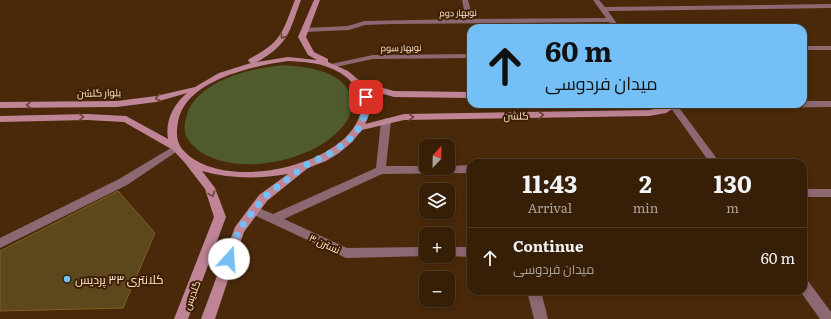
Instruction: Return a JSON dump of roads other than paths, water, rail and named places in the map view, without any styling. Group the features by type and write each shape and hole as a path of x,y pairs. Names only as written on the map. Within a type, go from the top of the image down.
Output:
{"main road":[{"path":"176,148 171,133 173,117 182,102 196,89 216,76 240,67 269,52 284,38 298,0"},
{"path":"317,0 302,37 311,53 331,66"},
{"path":"208,319 239,230 263,198 306,165 347,142 359,128 366,112 366,97 359,84 348,73 331,66 311,61 288,59 240,67"},
{"path":"359,84 394,94 467,95"},
{"name":"بلوار گلشن","path":"0,105 117,104 156,99 196,89"},
{"name":"گلشن","path":"359,128 404,117 649,113 663,111 667,108"},
{"path":"0,119 87,117 126,119 176,148"},
{"name":"گلدیس","path":"176,148 190,162 210,188 220,217 181,319"},
{"path":"190,162 214,171 243,175 275,173 306,165"}],"street":[{"path":"465,0 470,21"},
{"path":"596,0 614,24"},
{"path":"603,9 831,6"},
{"name":"نوبهار دوم","path":"305,30 349,28 364,23 611,20"},
{"path":"807,48 831,48"},
{"name":"نوبهار سوم","path":"331,66 373,57 467,56"},
{"path":"807,104 831,104"},
{"path":"673,108 712,159"},
{"path":"381,170 386,121"},
{"path":"0,243 123,182 176,148"},
{"path":"273,219 381,170 467,169"},
{"path":"807,193 831,193"},
{"name":"نسترن ۳","path":"254,210 346,253 419,252"},
{"path":"455,252 467,252"},
{"path":"807,290 828,319"},
{"path":"535,295 541,319"}],"place":[{"name":"کلانتری ۳۳ پردیس","path":"67,279"}]}
